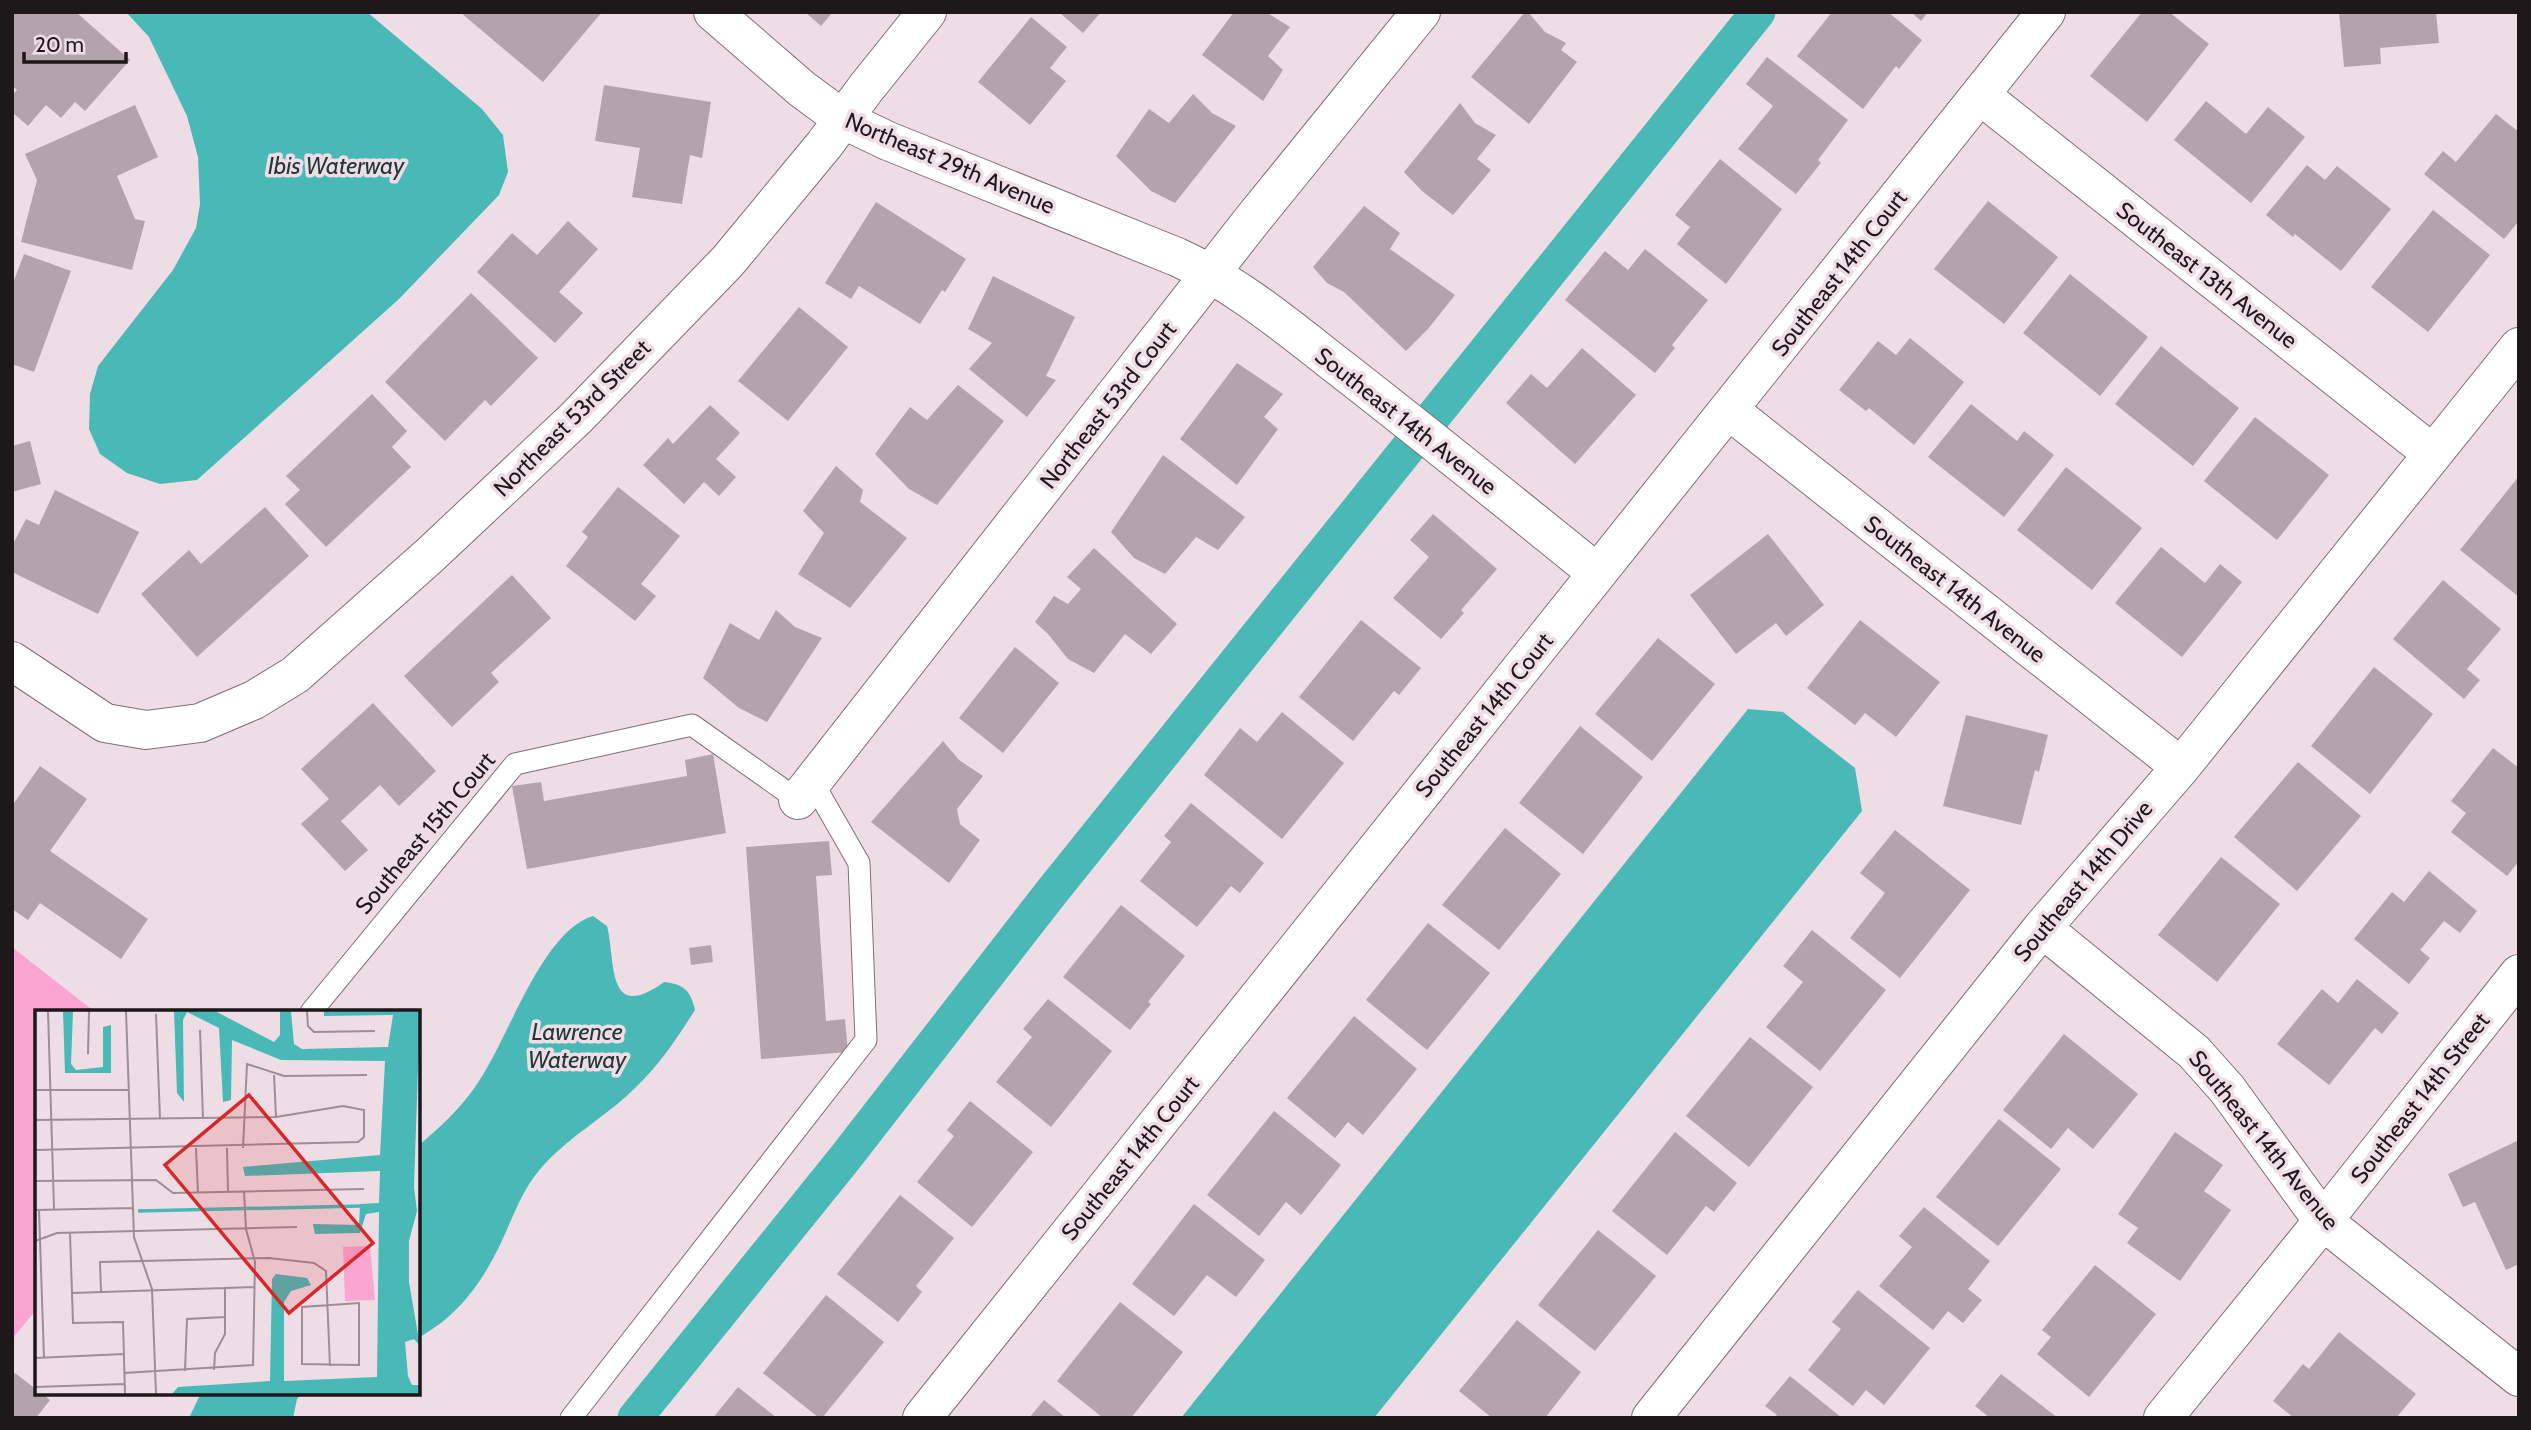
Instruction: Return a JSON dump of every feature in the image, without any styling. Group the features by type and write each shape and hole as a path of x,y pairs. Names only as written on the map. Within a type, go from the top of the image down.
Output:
{"street":[{"name":"Northeast 29th Avenue","path":"713,12 802,89 844,120 888,141 1212,273"},
{"name":"Northeast 53rd Street","path":"12,661 105,723 146,730 200,723 254,700 295,675 429,556 576,418 728,261 844,120 927,12"},
{"name":"Northeast 53rd Court","path":"805,791 1421,12"},
{"name":"Southeast 14th Court","path":"922,1418 1597,573 1730,411 2046,12"},
{"name":"Southeast 13th Avenue","path":"1980,95 2433,454"},
{"name":"Southeast 14th Avenue","path":"1212,273 1247,295 1378,397 1597,573"},
{"name":"Southeast 14th Drive","path":"1651,1418 2042,928 2181,767 2519,347"},
{"name":"Southeast 14th Avenue","path":"1730,411 2181,767"},
{"name":"Southeast 14th Avenue","path":"2042,928 2194,1052 2227,1089 2323,1221 2519,1377"},
{"name":"Southeast 14th Street","path":"2163,1418 2519,974"}],"lane":[{"name":"Southeast 15th Court","path":"313,1010 515,764 692,725 805,791"},
{"path":"570,1418 866,1040 859,863 805,791"}],"shaded area":[{"path":"12,947 92,1010 35,1010 35,1311 12,1339"}],"water":[{"name":"Ibis Waterway","path":"126,12 367,12 482,109 503,135 508,172 499,195 399,299 197,480 160,484 127,473 100,454 89,429 90,394 98,366 173,270 196,228 200,204 198,157 187,116 149,37"},
{"path":"1748,709 1783,712 1855,768 1862,811 1374,1418 1181,1418"},
{"name":"Lawrence Waterway","path":"593,916 607,926 614,971 623,992 632,996 645,993 664,982 671,983 686,990 695,1010 645,1078 625,1098 557,1151 534,1177 483,1276 455,1311 420,1337 420,1144 475,1087 541,966 557,943 574,926"},
{"path":"200,1395 300,1395 293,1418 189,1418"}],"building":[{"path":"12,12 76,12 130,60 85,111 75,102 61,118 46,105 28,126 12,112 12,95 17,90 12,86"},
{"path":"460,12 602,12 543,82"},
{"path":"805,12 833,12 821,26"},
{"path":"1059,12 1101,12 1083,33"},
{"path":"1234,12 1266,12 1290,27 1268,56 1283,70 1263,101 1202,55"},
{"path":"1525,12 1528,12 1545,32 1566,43 1561,50 1577,62 1529,124 1471,77"},
{"path":"1832,12 1888,12 1922,40 1899,69 1896,66 1863,109 1797,56"},
{"path":"1911,12 1928,12 1921,21"},
{"path":"2142,12 2169,12 2209,44 2147,122 2090,76"},
{"path":"2339,12 2436,12 2439,43 2380,48 2381,64 2344,67"},
{"path":"1031,17 1067,47 1050,68 1066,81 1030,125 978,82"},
{"path":"1767,57 1848,120 1818,160 1821,163 1796,194 1738,149 1773,106 1746,84"},
{"path":"604,85 711,102 702,158 690,155 682,204 632,197 640,148 595,141"},
{"path":"1193,94 1212,113 1236,126 1175,203 1151,191 1116,156 1149,109 1169,123"},
{"path":"2206,101 2246,134 2268,107 2305,137 2251,203 2174,140"},
{"path":"1460,103 1475,123 1496,135 1477,159 1491,170 1453,215 1422,191 1404,172"},
{"path":"135,105 158,157 117,176 135,219 145,221 132,270 21,242 37,180 25,154"},
{"path":"2496,114 2519,132 2519,221 2504,239 2424,174 2443,151 2456,162"},
{"path":"1720,159 1782,209 1726,284 1677,244 1690,227 1675,215"},
{"path":"2307,165 2325,180 2337,166 2391,209 2341,271 2295,234 2293,237 2266,215"},
{"path":"1988,201 2058,257 2004,324 1934,269"},
{"path":"876,202 966,259 920,324 859,286 851,299 825,283"},
{"path":"1364,206 1400,233 1390,249 1455,295 1406,351 1344,292 1327,283 1313,267"},
{"path":"2433,210 2490,255 2428,332 2371,287"},
{"path":"568,221 598,249 559,292 583,313 555,343 477,272 512,233 537,255"},
{"path":"1645,249 1708,300 1672,345 1675,348 1655,373 1565,300 1605,251 1628,270"},
{"path":"24,254 71,271 34,372 12,364 12,286"},
{"path":"2070,274 2148,337 2100,396 2023,333"},
{"path":"993,276 1075,317 1046,376 1056,380 1027,417 969,369 992,343 968,329"},
{"path":"471,293 538,358 491,406 485,400 445,441 385,382"},
{"path":"799,307 848,347 788,421 738,381"},
{"path":"1910,338 1964,382 1914,445 1869,408 1866,411 1839,390 1878,341 1896,355"},
{"path":"2161,346 2239,408 2193,466 2115,404"},
{"path":"1582,348 1636,395 1575,464 1506,403 1531,374 1547,388"},
{"path":"1237,363 1283,394 1264,417 1278,429 1237,485 1180,439"},
{"path":"958,385 1004,421 937,505 909,489 875,454 910,407 927,420"},
{"path":"372,394 407,431 392,447 411,467 326,547 285,504 300,490 286,476"},
{"path":"1971,404 2017,441 2024,431 2054,455 2004,517 1928,457"},
{"path":"710,405 740,433 716,459 736,477 719,496 704,482 684,504 643,465 668,438 673,444"},
{"path":"2255,417 2329,475 2277,540 2204,481"},
{"path":"30,441 41,484 12,492 12,446"},
{"path":"1163,455 1245,517 1218,550 1196,537 1165,574 1134,558 1111,532"},
{"path":"836,466 863,490 860,502 907,538 850,608 798,574 824,533 803,511"},
{"path":"2066,467 2142,528 2092,590 2017,530"},
{"path":"2519,476 2519,597 2460,550"},
{"path":"618,487 680,536 641,584 656,596 635,621 566,566 588,537 582,532"},
{"path":"55,490 139,532 98,614 12,572 12,546 26,519 39,525"},
{"path":"265,507 309,556 197,657 141,594 189,550 201,564"},
{"path":"1433,514 1497,569 1461,610 1464,613 1441,639 1393,598 1429,557 1410,540"},
{"path":"1768,534 1824,605 1786,636 1776,623 1736,654 1690,595"},
{"path":"2161,547 2205,583 2220,564 2242,582 2182,657 2115,603"},
{"path":"1094,548 1177,624 1151,654 1125,634 1094,673 1068,659 1035,622 1054,596 1068,604 1081,589 1067,577"},
{"path":"512,575 551,618 491,673 499,682 452,727 404,676"},
{"path":"2443,580 2501,629 2467,669 2480,680 2464,699 2393,639"},
{"path":"776,610 795,627 822,638 767,722 739,708 703,678 730,623 759,640"},
{"path":"1361,620 1421,668 1399,695 1394,691 1353,741 1299,697"},
{"path":"1860,620 1940,682 1896,737 1865,713 1855,725 1807,688"},
{"path":"1658,638 1715,684 1652,761 1595,714"},
{"path":"1015,647 1059,683 1003,753 959,718"},
{"path":"2374,667 2433,714 2370,794 2311,746"},
{"path":"373,703 436,771 399,806 380,785 341,821 368,850 345,871 301,824 329,799 301,769"},
{"path":"1282,712 1344,763 1282,839 1204,775 1240,728 1257,742"},
{"path":"1966,715 2048,735 2039,772 2035,770 2021,825 1943,806"},
{"path":"1580,726 1643,777 1583,854 1519,803"},
{"path":"943,741 959,760 983,776 957,809 960,824 980,840 949,883 871,822"},
{"path":"2493,748 2519,768 2519,861 2507,876 2451,832 2466,813 2451,801"},
{"path":"713,754 726,833 527,869 512,786 541,782 544,801 687,776 685,760"},
{"path":"2298,762 2361,816 2297,891 2234,837"},
{"path":"40,766 87,799 50,851 148,919 121,959 40,903 28,920 12,909 12,806"},
{"path":"1191,803 1264,863 1240,893 1231,886 1197,927 1140,881 1171,842 1164,836"},
{"path":"1505,828 1561,874 1499,950 1442,905"},
{"path":"1895,830 1970,890 1900,978 1850,938 1885,893 1860,873"},
{"path":"829,841 832,875 816,876 826,1021 845,1019 848,1052 761,1059 746,847"},
{"path":"2221,857 2280,904 2217,982 2158,935"},
{"path":"2429,871 2477,911 2460,933 2444,921 2420,950 2430,958 2409,984 2354,939 2392,892 2404,902"},
{"path":"1121,905 1185,956 1148,1002 1151,1004 1130,1030 1063,977"},
{"path":"1428,923 1490,973 1427,1050 1366,1000"},
{"path":"1812,930 1886,990 1820,1071 1766,1027 1803,982 1783,966"},
{"path":"711,945 713,962 691,965 689,948"},
{"path":"2357,979 2399,1013 2382,1034 2375,1028 2329,1085 2277,1044 2322,989 2338,1003"},
{"path":"1048,999 1112,1051 1051,1127 996,1082 1032,1037 1023,1029"},
{"path":"1354,1016 1417,1069 1363,1135 1348,1122 1335,1138 1287,1098"},
{"path":"2064,1034 2138,1094 2093,1149 2068,1128 2051,1149 2003,1110"},
{"path":"1750,1037 1813,1087 1749,1167 1686,1116"},
{"path":"970,1101 1033,1152 972,1227 917,1182 954,1136 947,1130"},
{"path":"1274,1111 1341,1165 1301,1215 1286,1202 1259,1236 1207,1195"},
{"path":"1999,1119 2061,1169 1998,1246 1936,1197"},
{"path":"1675,1132 1737,1183 1714,1212 1706,1206 1667,1255 1612,1211"},
{"path":"2175,1132 2223,1165 2204,1191 2231,1210 2180,1281 2127,1243 2138,1228 2118,1214"},
{"path":"2519,1140 2519,1264 2506,1270 2475,1202 2463,1207 2448,1174"},
{"path":"900,1195 954,1238 916,1286 922,1292 898,1322 837,1274"},
{"path":"1194,1204 1265,1260 1236,1297 1207,1275 1174,1316 1132,1284"},
{"path":"1924,1207 1990,1261 1968,1289 1982,1300 1963,1323 1948,1311 1933,1330 1879,1286 1912,1247 1899,1236"},
{"path":"1598,1230 1656,1276 1595,1351 1538,1305"},
{"path":"2095,1265 2156,1314 2089,1397 2037,1354 2051,1337 2042,1330"},
{"path":"1858,1290 1930,1348 1884,1405 1866,1390 1853,1406 1808,1370 1841,1329 1832,1322"},
{"path":"826,1295 884,1342 822,1418 819,1418 763,1373"},
{"path":"1120,1302 1183,1352 1131,1418 1103,1418 1057,1381"},
{"path":"1517,1320 1581,1372 1545,1418 1492,1418 1459,1391"},
{"path":"2339,1332 2416,1394 2396,1418 2294,1418 2273,1401 2303,1364 2309,1369"},
{"path":"15,1373 35,1388 35,1395 44,1395 50,1400 36,1418 12,1418 12,1378"},
{"path":"2001,1374 2058,1418 1990,1418 1975,1406"},
{"path":"1790,1376 1842,1418 1774,1418 1777,1415 1765,1406"},
{"path":"738,1387 777,1418 713,1418"},
{"path":"1044,1400 1066,1418 1029,1418"}],"waterway":[{"path":"635,1418 845,1158 1050,894 1758,12"}]}
